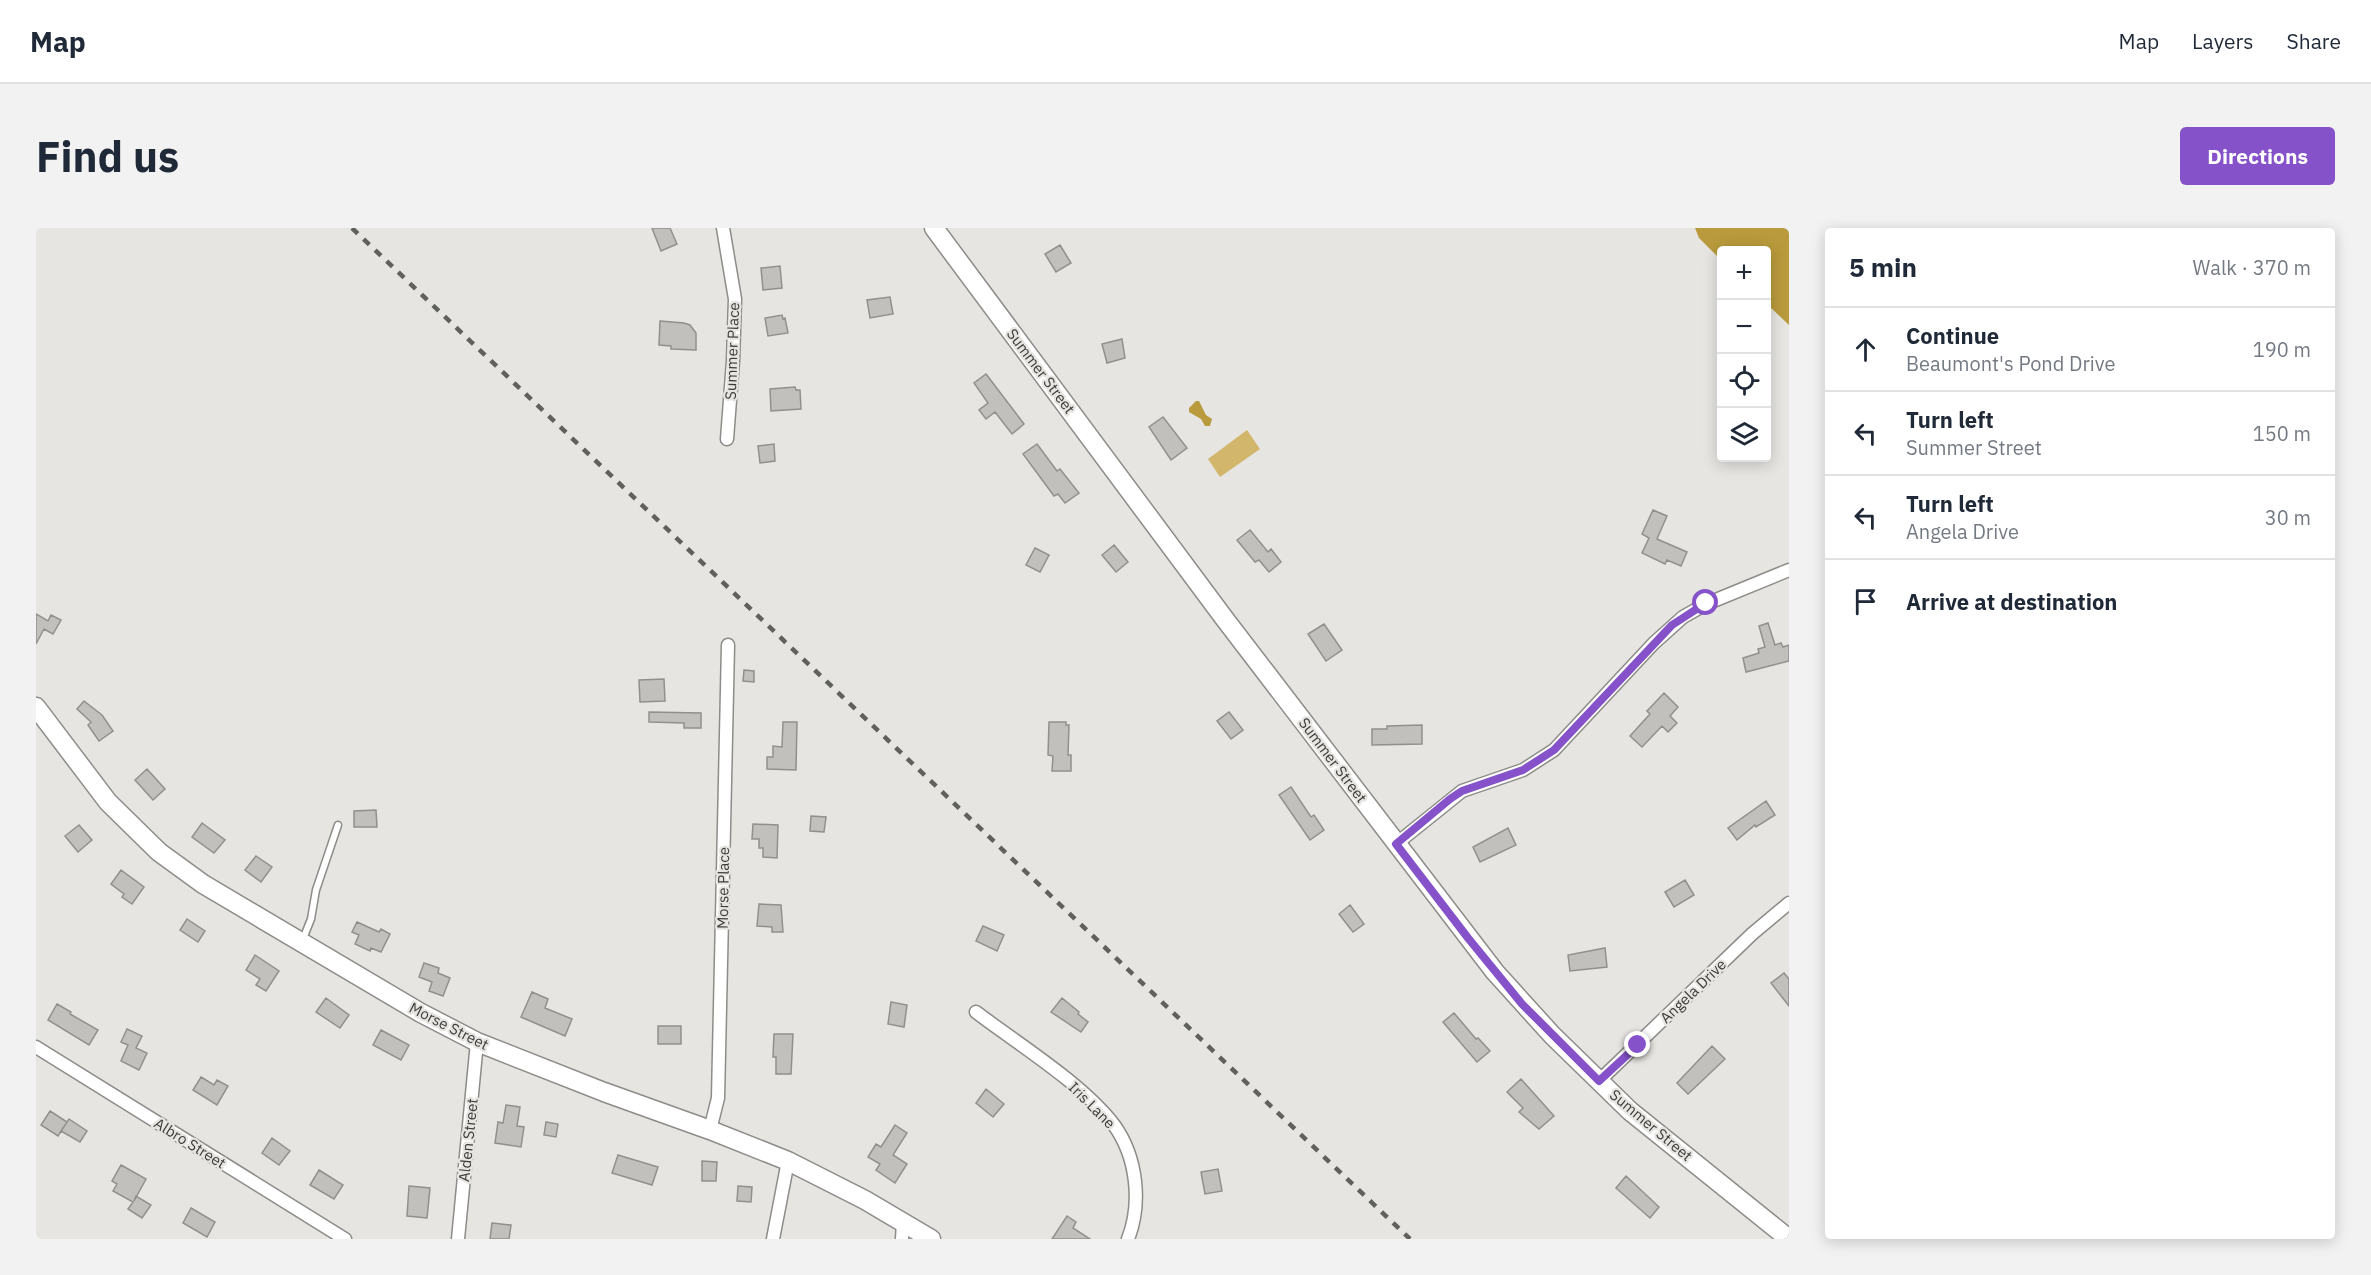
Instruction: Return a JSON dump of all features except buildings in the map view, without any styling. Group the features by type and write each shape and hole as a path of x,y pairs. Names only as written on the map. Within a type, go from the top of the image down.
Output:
{"main road":[{"name":"Summer Street","path":"934,228 1224,618 1509,988 1630,1111 1789,1239"},
{"name":"Morse Street","path":"36,707 108,802 159,852 203,884 302,943 421,1013 477,1042 788,1161 826,1179 902,1231 931,1239"}],"street":[{"name":"Summer Place","path":"723,228 735,299 734,361 727,439"},
{"path":"1396,844 1462,791 1523,770 1554,750 1654,643 1683,617 1706,603 1789,570"},
{"name":"Morse Place","path":"710,1130 718,1098 728,645"},
{"name":"Angela Drive","path":"1599,1081 1752,934 1789,903"},
{"name":"Iris Lane","path":"976,1012 1072,1084 1114,1126 1130,1158 1135,1185 1135,1216 1128,1239"},
{"name":"Alden Street","path":"458,1239 477,1042"},
{"name":"Albro Street","path":"36,1047 345,1239"},
{"path":"772,1239 788,1161"}],"lane":[{"path":"302,943 311,920 316,890 338,825"}],"shaded area":[{"path":"1695,228 1789,228 1789,325 1771,308 1771,246 1717,246 1717,256 1699,238"},
{"path":"1199,401 1206,415 1212,419 1210,426 1205,426 1201,419 1189,412 1189,408"},
{"path":"1247,430 1260,449 1220,477 1208,459"}],"railway":[{"path":"352,228 1410,1239"}],"route":[{"path":"1638,1045 1599,1081 1522,1004 1396,844 1462,791 1523,770 1545,757 1565,740 1672,625 1706,603"}]}
